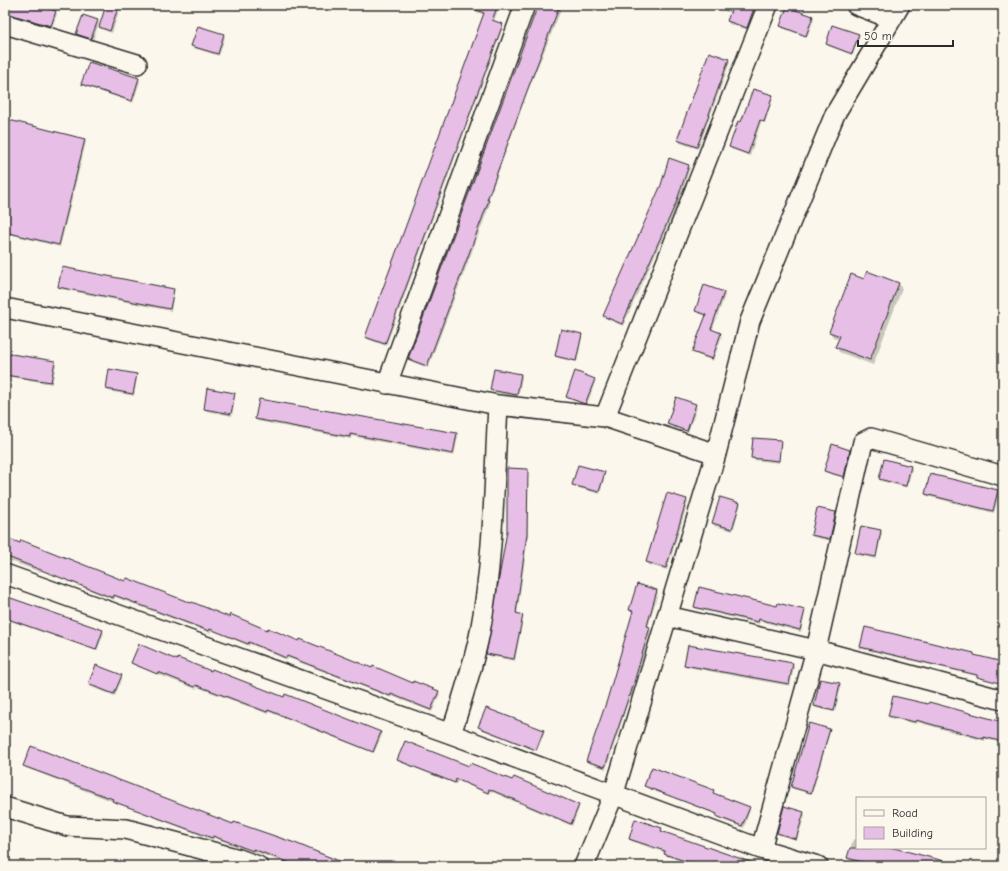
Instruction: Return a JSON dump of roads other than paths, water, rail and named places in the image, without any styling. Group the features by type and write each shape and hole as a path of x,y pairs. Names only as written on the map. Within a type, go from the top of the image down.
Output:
{"street":[{"path":"387,384 525,5"},
{"path":"605,417 768,5"},
{"path":"584,866 613,796 716,454 750,321 835,114 896,12 856,5"},
{"path":"5,24 138,64"},
{"path":"5,308 498,405 605,417 716,454"},
{"path":"451,734 470,674 480,631 492,532 498,405"},
{"path":"761,849 816,650 863,442 871,438 1003,476"},
{"path":"5,574 451,734 613,796 761,849 818,866"},
{"path":"667,616 816,650 1003,700"},
{"path":"5,807 67,826 126,829 239,859 258,866"}]}
